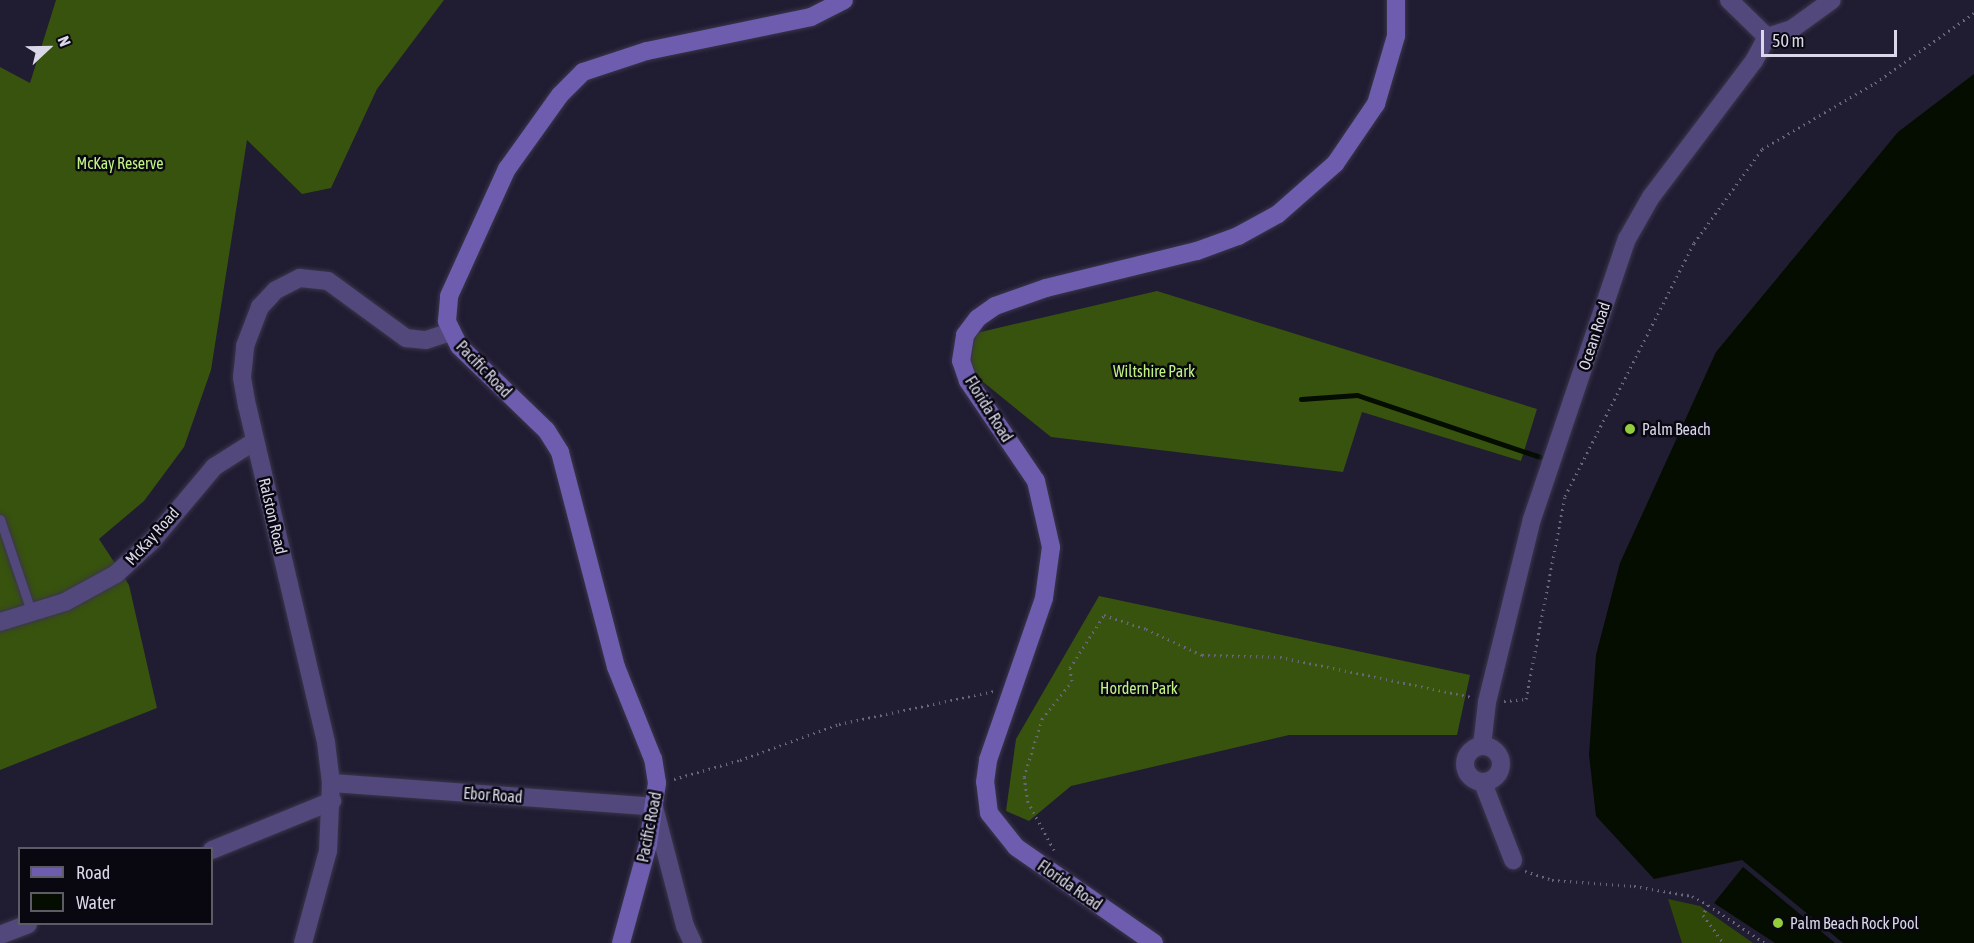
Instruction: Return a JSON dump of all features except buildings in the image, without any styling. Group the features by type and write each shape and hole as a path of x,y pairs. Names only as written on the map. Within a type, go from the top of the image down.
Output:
{"main road":[{"name":"Pacific Road","path":"621,943 648,844 657,783 653,759 616,667 560,452 546,430 466,356 447,321 449,296 503,179 573,81 597,66 647,51 811,17 844,0"},
{"name":"Florida Road","path":"1154,943 1016,847 989,813 985,782 988,760 1044,598 1051,547 1036,481 969,381 961,361 965,335 978,318 995,306 1046,288 1197,251 1238,236 1278,214 1335,164 1376,104 1396,36 1396,0"}],"street":[{"path":"1730,0 1767,37 1792,29 1832,0"},
{"name":"Ocean Road","path":"1482,746 1487,702 1542,486 1627,239 1652,197 1754,61 1767,37"},
{"name":"Ralston Road","path":"303,943 328,851 332,783 326,742 242,377 244,346 260,307 290,281 313,278 328,281 406,338 426,340 451,332"},
{"name":"McKay Road","path":"0,622 32,614 88,591 133,561 218,463 255,441"},
{"path":"1483,783 1496,777 1501,764 1495,751 1482,746 1469,751 1464,765 1470,777 1483,783 1512,860"},
{"name":"Ebor Road","path":"332,783 654,807"},
{"path":"213,850 332,801"},
{"path":"654,807 685,926 693,943"},
{"path":"0,935 25,925"}],"lane":[{"path":"0,519 32,614"}],"path":[{"path":"1058,859 1028,802 1024,777 1042,719 1072,681 1070,668 1104,615 1146,629 1202,656 1280,657 1444,689 1487,702 1526,699 1565,496 1694,243 1762,148 1875,83 1974,13"},
{"path":"657,783 740,760 839,724 1014,687"},
{"path":"1512,860 1526,873 1552,880 1672,891 1692,896 1765,943"},
{"path":"1708,905 1703,915 1723,943"}],"green space":[{"name":"McKay Reserve","path":"56,0 444,0 377,89 331,188 302,194 247,140 211,370 184,447 144,501 99,539 129,585 157,708 0,770 0,67 30,83"},
{"name":"Wiltshire Park","path":"1157,291 1537,409 1521,461 1362,412 1343,472 1051,437 956,360 955,338"},
{"name":"Hordern Park","path":"1099,596 1470,675 1457,735 1289,735 1071,786 1029,821 1006,811 1016,739"},
{"path":"1668,899 1700,906 1753,943 1682,943"}],"water":[{"path":"1974,74 1974,943 1843,943 1742,860 1654,879 1596,816 1589,755 1596,655 1620,563 1716,352 1898,132"},
{"name":"Palm Beach Rock Pool","path":"1743,867 1835,943 1775,943 1714,903"}],"waterway":[{"path":"1301,399 1357,395 1540,457"}],"place":[{"name":"Palm Beach","path":"1630,429"},
{"name":"Palm Beach Rock Pool","path":"1778,923"}]}
